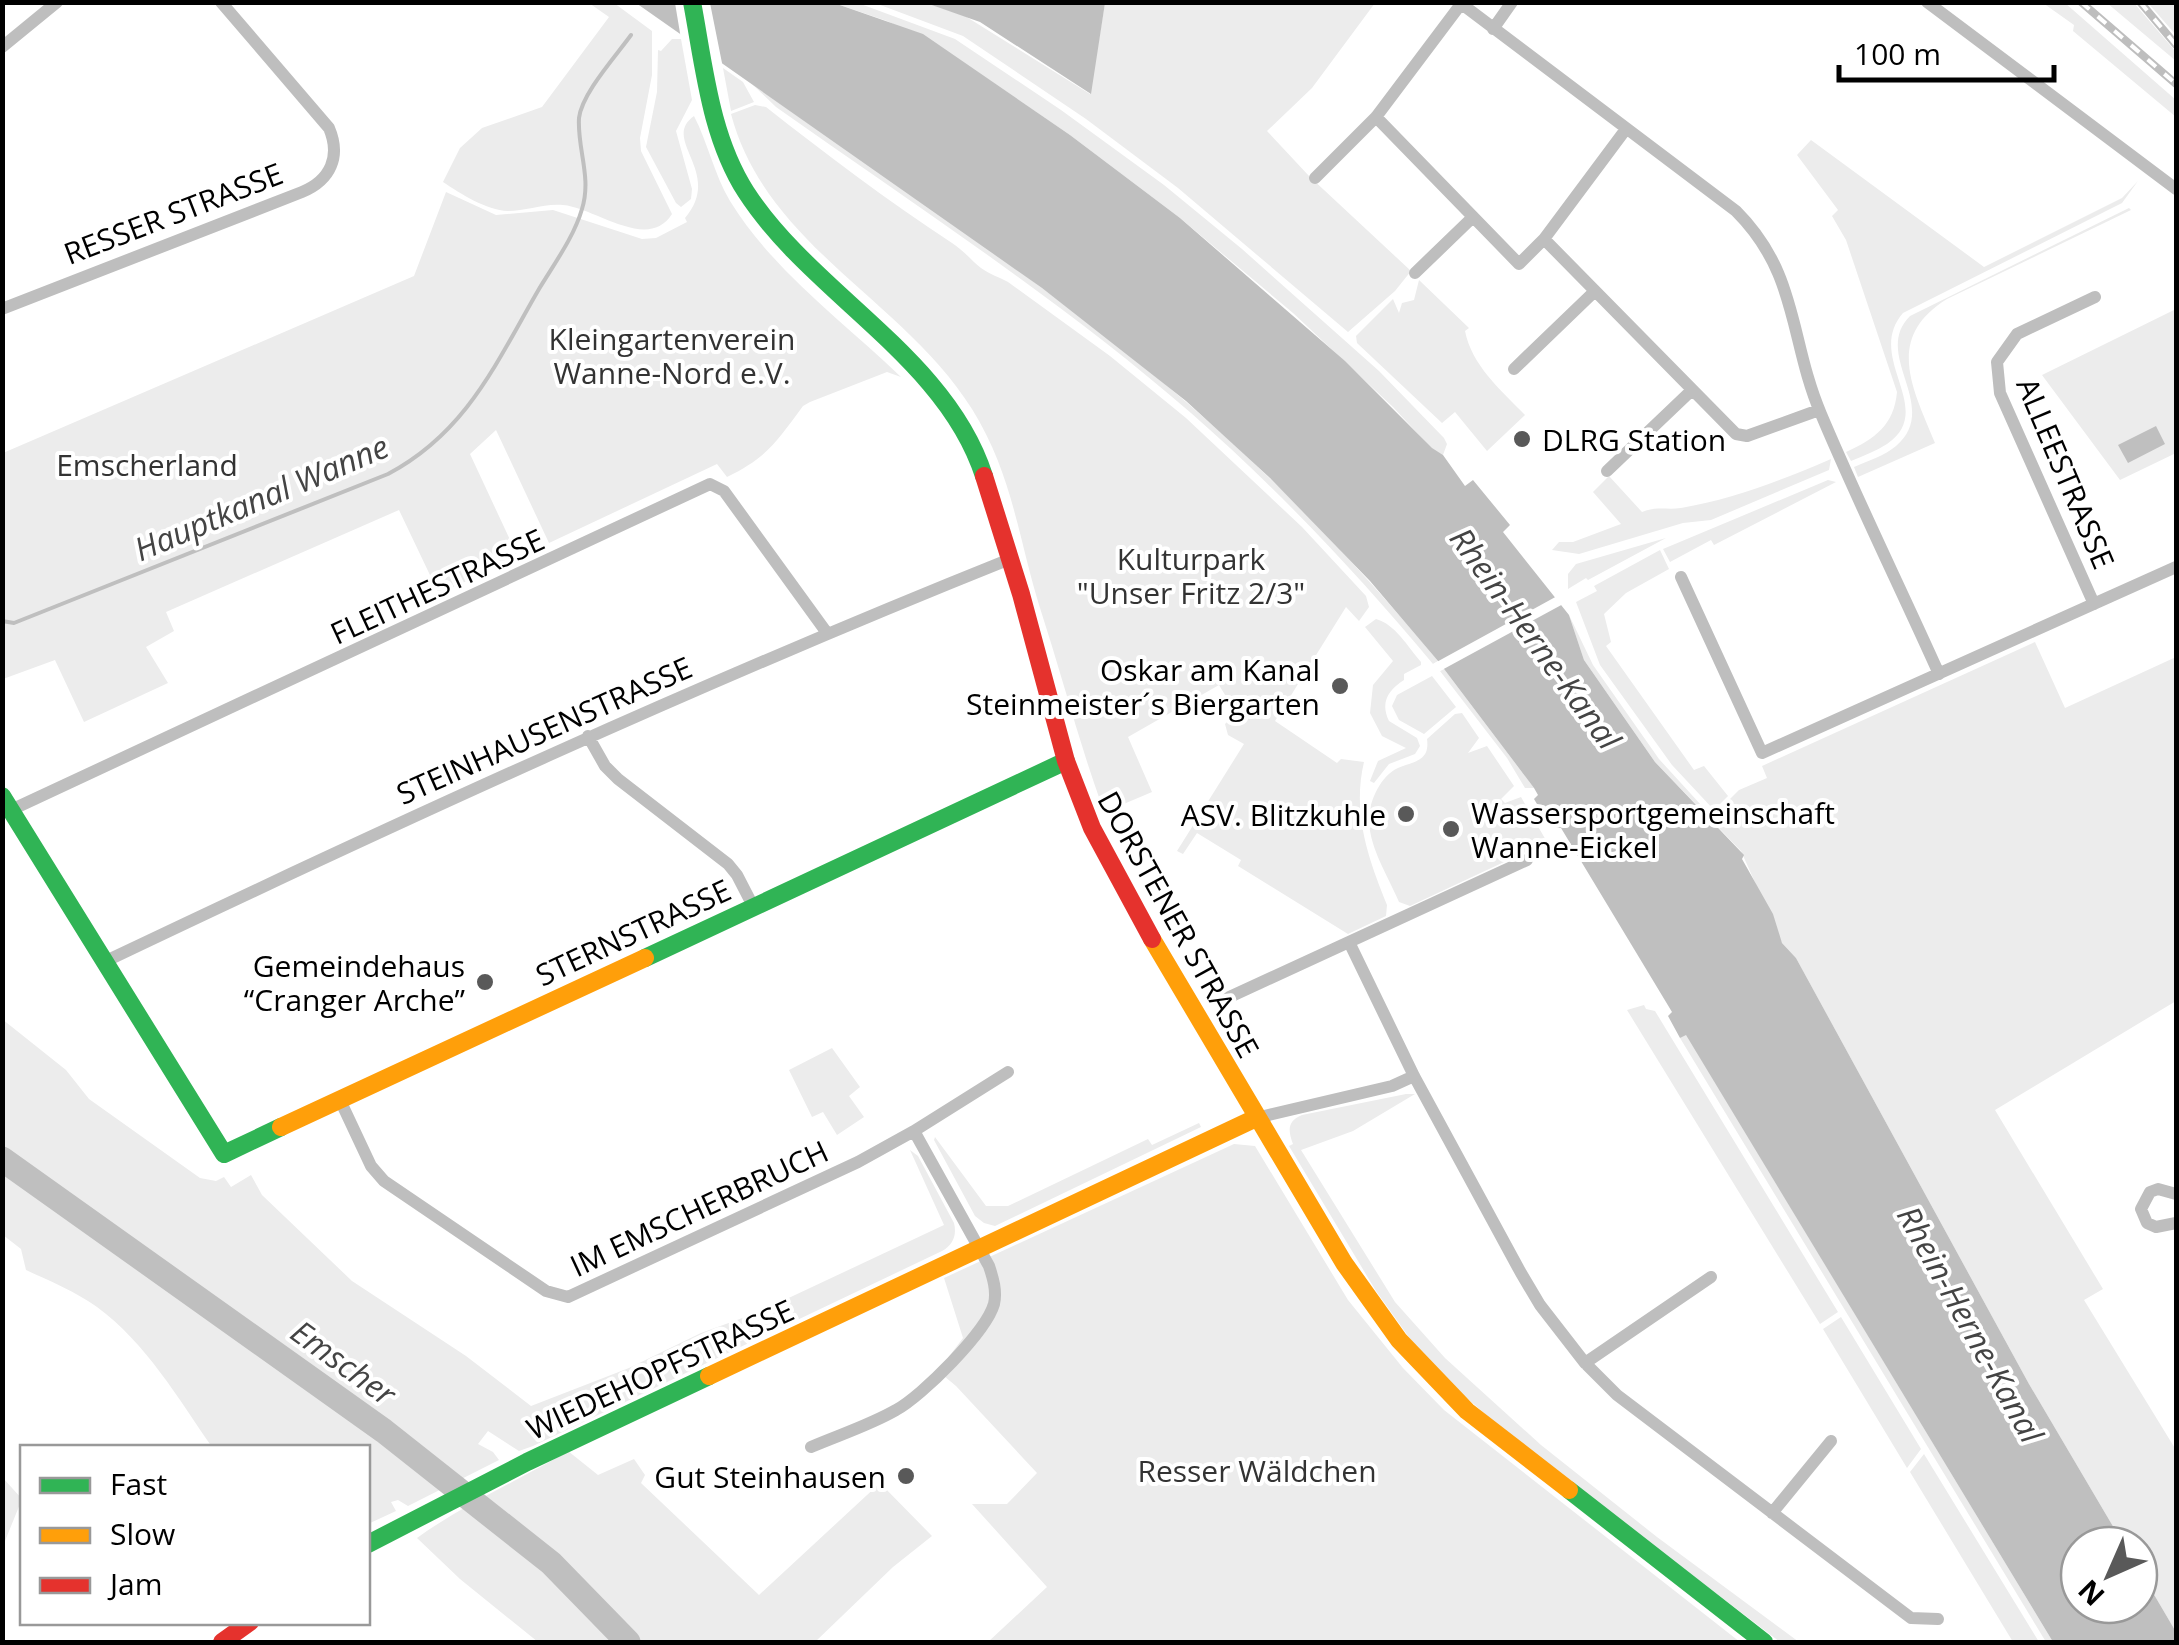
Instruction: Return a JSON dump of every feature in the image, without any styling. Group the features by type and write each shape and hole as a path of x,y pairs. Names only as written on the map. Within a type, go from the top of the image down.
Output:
{"main road":[{"name":"DORSTENER STRASSE","path":"692,2 722,143 744,189 782,240 902,353 946,402 979,461 1066,761 1092,828 1124,892 1363,1292 1399,1340 1447,1392 1506,1443 1764,1642"},
{"name":"STERNSTRASSE","path":"106,962 224,1154 1066,761"},
{"path":"7,803 106,962"},
{"name":"WIEDEHOPFSTRASSE","path":"370,1543 501,1474 1256,1118"},
{"path":"222,1642 246,1625"}],"street":[{"path":"2,46 57,2"},
{"name":"RESSER STRASSE","path":"2,309 314,187 324,179 335,155 330,128 220,2"},
{"path":"1493,28 1512,2"},
{"path":"1927,2 2176,188"},
{"path":"1315,178 1376,117 1460,3 1736,211 1765,244 1784,281 1819,410 1939,674"},
{"path":"1376,117 1519,264 1544,240 1626,129"},
{"path":"1415,273 1474,217"},
{"path":"1544,240 1731,430 1741,436 1819,410"},
{"path":"1514,369 1595,291"},
{"name":"ALLEESTRASSE","path":"2094,604 2000,393 1997,362 2017,334 2095,296"},
{"path":"1608,471 1692,390"},
{"name":"FLEITHESTRASSE","path":"7,803 710,484 724,492 826,632"},
{"name":"STEINHAUSENSTRASSE","path":"106,962 588,736 826,632 1010,559"},
{"name":"ALLEESTRASSE","path":"1681,578 1762,753 2176,567"},
{"path":"588,736 605,766 618,779 734,870 753,906"},
{"path":"1223,1000 1527,860"},
{"path":"1349,942 1414,1076 1521,1274 1584,1362 1617,1395 1911,1618 1938,1619"},
{"name":"IM EMSCHERBRUCH","path":"340,1100 371,1166 384,1181 546,1291 561,1297 575,1295 858,1162 1008,1072"},
{"path":"1256,1118 1392,1086 1414,1076"},
{"path":"811,1447 894,1412 954,1361 988,1318 995,1301 994,1282 914,1131"},
{"path":"2176,1194 2158,1189 2150,1192 2140,1208 2151,1226 2162,1228 2176,1222"},
{"path":"1584,1362 1711,1278"},
{"path":"1772,1513 1831,1440"}],"green space":[{"path":"589,3 614,3 652,31 652,75 641,151 672,214 662,225 649,229 621,225 563,205 515,211 491,208 443,182 460,148 482,128 542,107 609,17"},
{"path":"834,3 858,3 955,39 1164,185 1379,371 1444,438 1447,444 1443,455 1432,449 1293,313 1180,218 1070,135 938,45 887,21"},
{"path":"875,3 926,3 965,16 1090,94 1105,3 1375,3 1312,88 1267,131 1411,271 1395,291 1348,332 1178,188 1086,119 963,36"},
{"path":"2043,3 2065,3 2176,100 2176,117 2073,31 2074,25"},
{"path":"2107,3 2134,3 2176,52 2176,61"},
{"path":"2148,3 2176,3 2176,35"},
{"path":"672,39 681,39 692,100 676,131 692,189 691,199 681,207 646,147 657,92 658,50"},
{"path":"723,68 743,82 754,102 731,111"},
{"path":"752,84 1027,277 1185,401 1317,526 1438,661 1433,664 1317,534 1255,472 1142,371 1039,293 776,107"},
{"name":"Kulturpark \"Unser Fritz 2/3\"","path":"755,105 766,107 981,268 1008,282 1110,356 1186,418 1302,527 1366,596 1369,607 1359,621 1346,607 1275,721 1337,763 1341,759 1364,762 1361,817 1368,853 1387,905 1386,916 1348,934 1238,866 1241,860 1197,833 1183,854 1177,851 1244,744 1228,735 1225,724 1236,713 1219,685 1128,737 1152,792 1119,806 1115,797 1101,803 1006,483 986,434 943,370 804,236 774,200 749,160 731,114"},
{"path":"694,116 724,191 747,226 788,273 901,377 887,372 803,406 771,447 727,477 717,464 549,543 496,430 470,454 518,557 439,594 399,510 166,612 174,631 146,647 168,683 84,722 55,660 3,679 3,453 414,276 446,192 496,215 553,210 642,239 656,238 687,222 685,218 695,201 696,172 684,136 685,125"},
{"path":"1811,140 1984,267 2122,198 2138,181 2122,203 1903,313 1893,330 1891,348 1906,415 1901,430 1887,444 1851,461 1846,452 1866,442 1887,422 1897,392 1846,240 1832,216 1838,210 1797,155"},
{"path":"2129,208 1947,299 1927,314 1915,330 1909,365 1935,443 1858,477 1854,467 1891,450 1908,431 1912,414 1898,347 1900,331 1910,316"},
{"path":"1419,280 1469,328 1465,331 1469,344 1481,366 1525,415 1487,451 1455,412 1442,423 1357,343 1356,336 1393,299 1399,313 1402,303 1414,300"},
{"path":"2176,309 2176,453 2120,480 2042,375"},
{"path":"1831,459 1829,470 1711,520 1683,523 1579,554 1552,550 1559,542 1573,542 1621,524 1593,492 1609,476 1642,512 1720,499"},
{"path":"1828,480 1836,482 1714,545 1711,540 1670,562 1663,549"},
{"path":"1666,538 1568,589 1568,574 1576,564"},
{"path":"1660,550 1669,569 1626,593 1604,614 1611,642 1606,646 1694,770 1704,766 1728,796 1714,810 1672,765 1600,665 1576,602 1597,591 1594,586"},
{"path":"1569,615 1593,665 1659,759 1712,817 1739,790 1767,778 1762,766 2035,642 2065,708 2176,657 2176,1001 1995,1110 2103,1289 2084,1300 2176,1450 2176,1632 2159,1603 2159,1525 2112,1525 2029,1384 1796,958 1782,943 1741,851 1655,762 1584,660"},
{"path":"1376,619 1395,631 1421,665 1404,674 1404,680 1387,698 1385,708 1389,721 1417,738 1420,746 1415,754 1389,764 1374,783 1370,781 1378,761 1406,748 1382,736 1370,713 1373,685 1393,661 1365,627"},
{"path":"1444,669 1534,788 1525,788 1507,758 1440,671"},
{"path":"1432,676 1456,707 1424,734 1399,720 1392,706 1397,695"},
{"path":"1462,713 1479,738 1468,753 1487,746 1514,786 1501,799 1505,803 1521,797 1547,842 1410,906 1399,902 1376,852 1370,831 1371,806 1386,777 1424,756 1427,739 1455,714"},
{"path":"1644,1005 1655,1011 1838,1312 1820,1324 1627,1010"},
{"path":"2,1019 66,1070 89,1099 200,1178 216,1181 224,1177 231,1187 251,1175 262,1195 352,1281 466,1356 531,1406 759,1312 944,1225 910,1150 918,1156 954,1223 954,1236 942,1251 533,1446 519,1451 488,1431 478,1444 499,1460 408,1506 398,1500 391,1502 396,1511 370,1523 370,1445 211,1445 131,1337 80,1296 26,1270 21,1249 3,1235"},
{"path":"1686,1034 2053,1642 2046,1642 1680,1038"},
{"path":"832,1048 860,1087 849,1096 864,1117 837,1135 823,1112 812,1117 789,1070"},
{"path":"1415,1094 1353,1131 1301,1150 1395,1302 1445,1358 1541,1445 1799,1642 1780,1642 1515,1440 1452,1385 1416,1347 1376,1291 1289,1146 1293,1144 1291,1123 1297,1117"},
{"path":"1199,1123 1201,1127 995,1226 975,1216 934,1140 935,1137 986,1206 1008,1206 1148,1139 1152,1145"},
{"name":"Resser Wäldchen","path":"1234,1144 1255,1146 1348,1300 1403,1368 1444,1410 1740,1642 988,1642 1047,1587 972,1504 1007,1504 1037,1473 938,1371 963,1338 944,1278"},
{"path":"1841,1317 1921,1449 1907,1468 1823,1329"},
{"path":"568,1451 598,1475 634,1459 645,1475 641,1483 759,1595 880,1483 932,1536 893,1567 815,1642 538,1642 460,1579 417,1538"},
{"path":"1924,1454 2039,1642 2013,1642 1910,1472"},
{"path":"3,1478 20,1497 20,1504 3,1546"}],"water":[{"name":"Rhein-Herne-Kanal","path":"636,3 834,3 923,34 1070,135 1180,218 1345,361 1443,455 1465,486 1473,480 1510,525 1503,532 1569,615 1584,660 1655,762 1744,855 1742,859 1773,914 1782,943 1796,958 2029,1384 2112,1525 2059,1525 2059,1625 2159,1625 2159,1603 2176,1632 2176,1642 2053,1642 1686,1035 1680,1038 1668,1016 1672,1012 1561,828 1550,826 1534,799 1538,795 1534,788 1438,661 1370,581 1270,478 1186,401 1042,288"},
{"path":"926,3 1105,3 1091,94 980,22"},
{"path":"2156,426 2165,444 2128,463 2118,445"}],"pier":[{"path":"675,3 710,3 723,68 681,39"},
{"path":"1559,595 1565,603 1440,671 1433,664"}],"waterway":[{"name":"Hauptkanal Wanne","path":"2,621 14,623 388,474 439,438 477,394 574,230 585,197 581,108 631,35"},
{"name":"Emscher","path":"2,1159 384,1431 551,1563 628,1642"}],"railway":[{"path":"2081,2 2176,84"},
{"path":"2140,2 2176,45"}],"traffic: fast":[{"path":"692,2 716,124 746,192 806,263 876,328 940,396 966,434 984,476"},
{"path":"645,958 1066,761"},
{"path":"2,796 224,1154 281,1127"},
{"path":"370,1543 527,1462 709,1376"},
{"path":"1569,1490 1764,1642"}],"traffic: slow":[{"path":"1152,939 1344,1263 1399,1340 1467,1411 1569,1490"},
{"path":"281,1127 645,958"},
{"path":"709,1376 1256,1118"}],"traffic: jam":[{"path":"984,476 1066,761 1092,828 1152,939"},
{"path":"222,1642 246,1625"}],"place":[{"name":"DLRG Station","path":"1522,439"},
{"name":"Oskar am Kanal Steinmeister´s Biergarten","path":"1340,686"},
{"name":"ASV. Blitzkuhle","path":"1406,814"},
{"name":"Wassersportgemeinschaft Wanne-Eickel","path":"1451,829"},
{"name":"Gemeindehaus “Cranger Arche”","path":"485,982"},
{"name":"Gut Steinhausen","path":"906,1476"}],"park label":[{"name":"Kleingartenverein Wanne-Nord e.V.","path":"672,355"},
{"name":"Emscherland","path":"147,464"}]}
